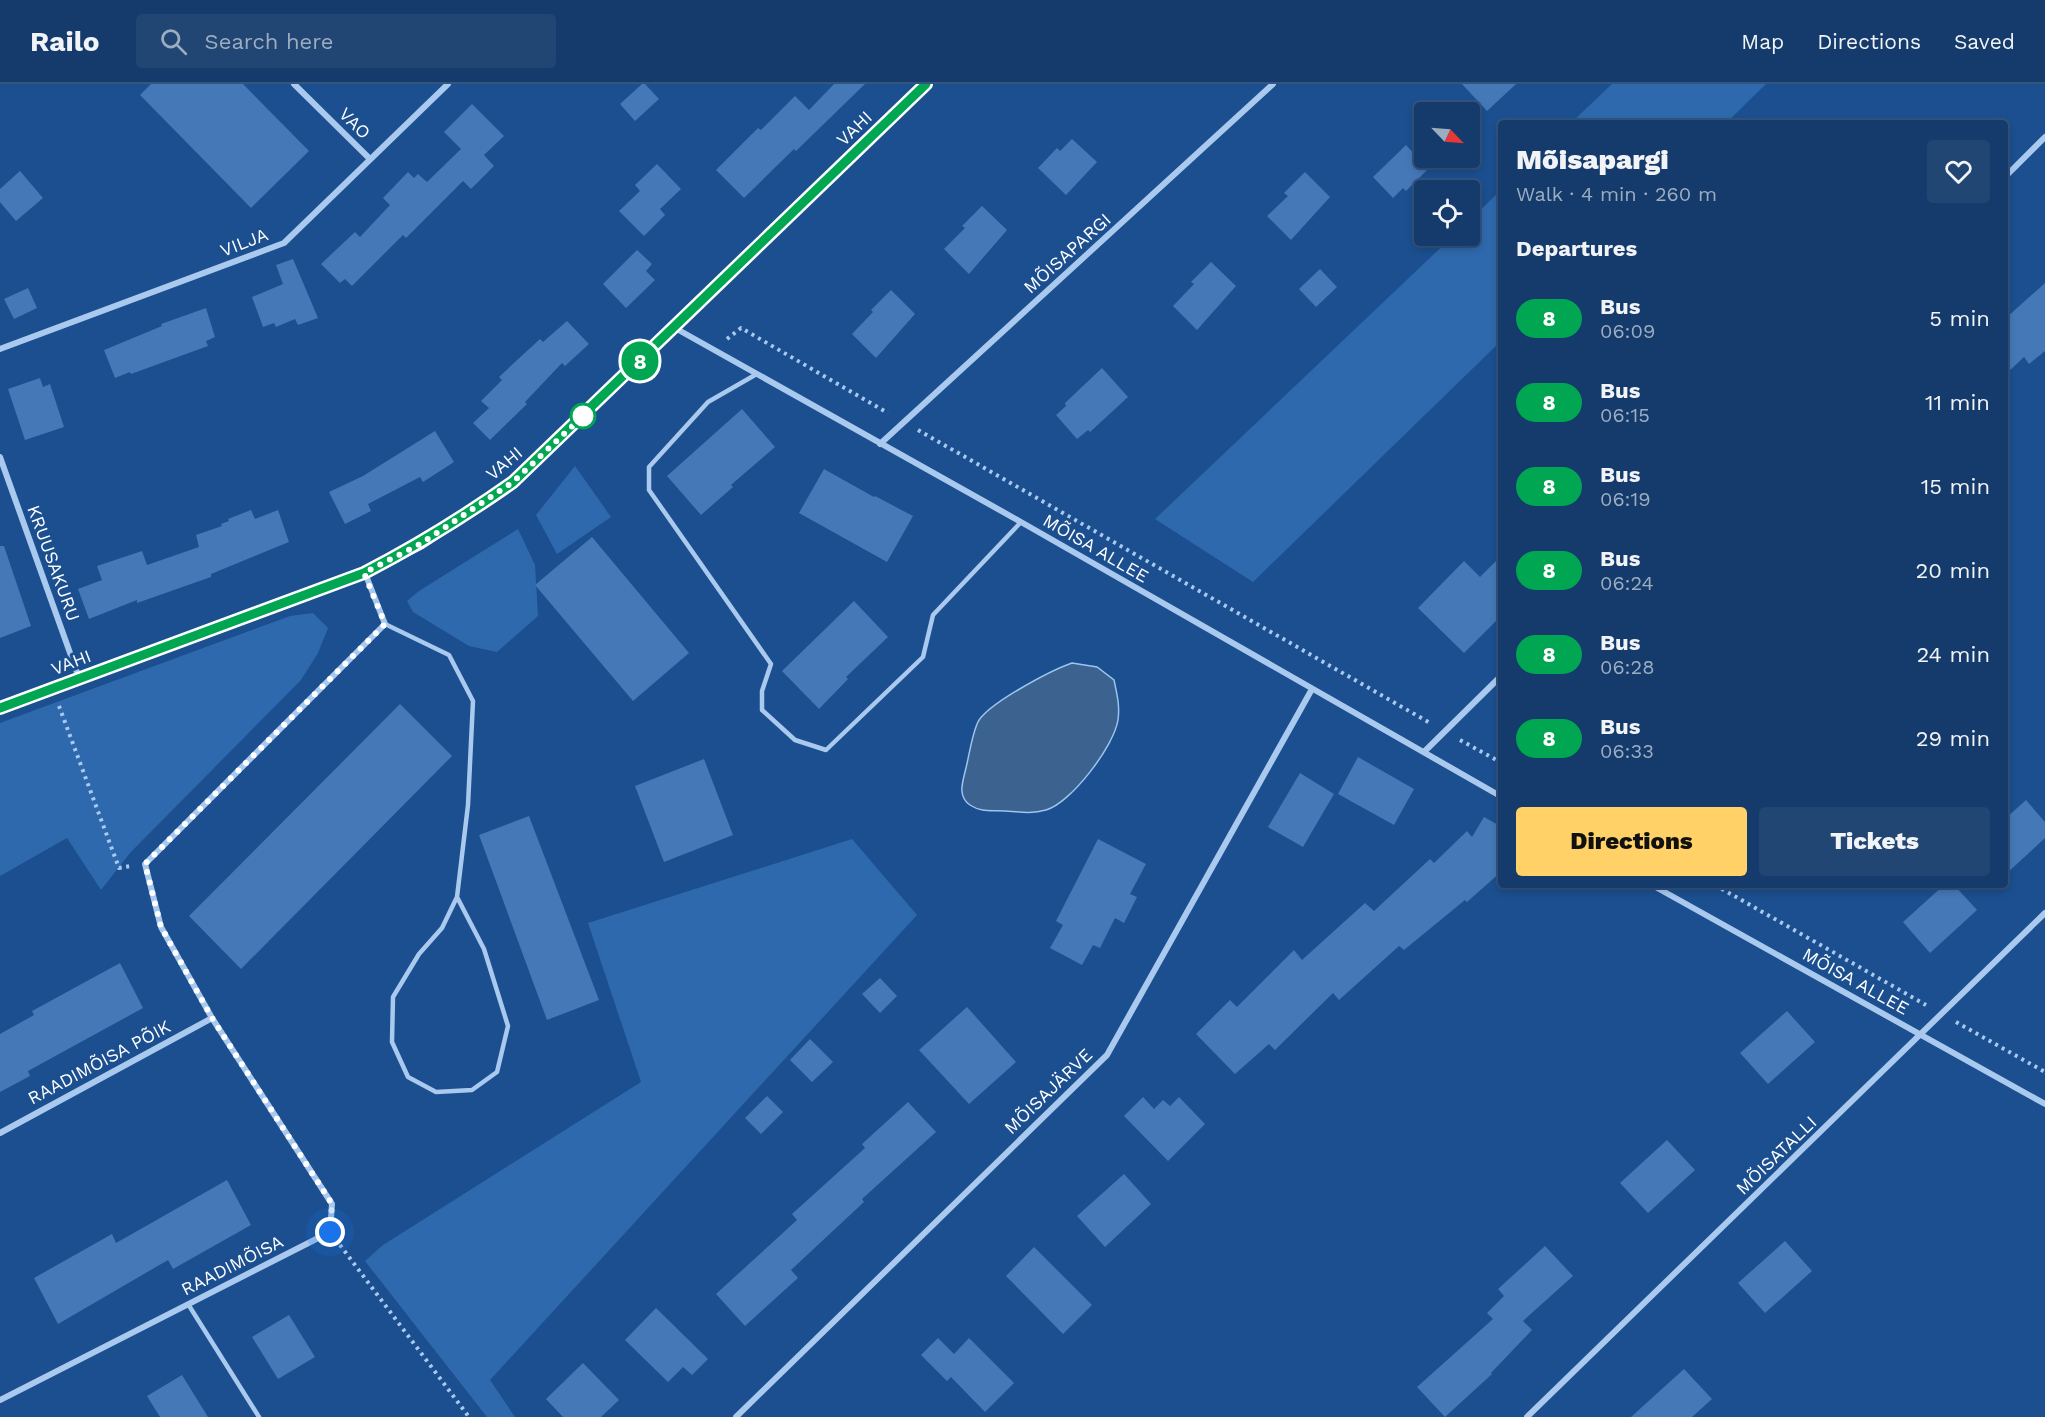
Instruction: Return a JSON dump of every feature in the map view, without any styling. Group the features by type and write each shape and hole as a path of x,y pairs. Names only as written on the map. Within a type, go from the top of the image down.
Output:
{"street":[{"name":"VAO","path":"294,84 370,159"},
{"name":"VILJA","path":"0,349 284,243 448,84"},
{"name":"VAHI","path":"0,708 364,573 420,544 513,482 926,84"},
{"name":"MÕISAPARGI","path":"880,444 1273,84"},
{"path":"2008,174 2045,137"},
{"name":"MÕISA ALLEE","path":"675,328 1498,794"},
{"name":"KRUUSAKURU","path":"0,457 79,678"},
{"path":"330,1232 332,1204 212,1018 161,927 145,864 385,624 364,573"},
{"path":"1425,751 1498,679"},
{"name":"MÕISAJÄRVE","path":"736,1417 1107,1055 1312,689"},
{"name":"MÕISA ALLEE","path":"1657,888 2045,1104"},
{"name":"MÕISATALLI","path":"1527,1417 2045,913"},
{"name":"RAADIMÕISA PÕIK","path":"0,1133 212,1018"},
{"name":"RAADIMÕISA","path":"0,1400 330,1232"}],"lane":[{"path":"755,375 708,402 649,467 649,490 771,664 762,691 762,711 795,740 826,750 923,657 933,615 1021,522"},
{"path":"385,624 449,655 473,701 468,805 456,897 442,928 419,954 393,998 392,1042 404,1069 408,1077 436,1092 472,1090 497,1072 508,1026 484,949 456,897"},
{"path":"188,1304 260,1417"}],"path":[{"path":"711,350 741,328 1498,762"},
{"path":"52,688 119,868 145,864"},
{"path":"1720,888 2045,1072"},
{"path":"330,1232 469,1417"}],"shaded area":[{"path":"1612,84 1766,84 1729,120 1574,120"},
{"path":"1498,193 1498,344 1253,582 1155,519 1442,246 1480,246 1480,210"},
{"path":"575,466 611,517 557,554 536,515"},
{"path":"518,529 535,565 538,616 497,652 469,646 413,612 407,601 419,591"},
{"path":"313,613 328,628 318,653 301,680 130,853 101,890 67,838 0,876 0,723 290,616"},
{"path":"1072,663 1097,667 1114,680 1118,720 1109,744 1090,772 1067,797 1046,810 987,811 970,805 962,794 962,786 973,736 982,716 1020,689"},
{"path":"852,839 917,915 490,1380 515,1417 487,1417 365,1261 383,1245 641,1082 588,923"}],"building":[{"path":"151,84 243,84 309,151 251,208 140,95"},
{"path":"642,84 645,84 659,99 635,121 620,104"},
{"path":"834,84 865,84 744,198 716,170 758,128 761,130 795,96 809,110"},
{"path":"1462,84 1516,84 1487,111"},
{"path":"472,104 504,136 484,155 494,166 471,189 463,181 406,238 403,235 352,286 345,279 340,283 321,264 355,232 360,237 390,205 383,198 408,172 414,178 418,174 427,182 461,149 444,132"},
{"path":"1072,139 1097,162 1066,195 1038,168 1057,148 1060,151"},
{"path":"1406,145 1414,154 1414,168 1428,169 1417,180 1414,180 1406,191 1403,188 1393,198 1373,177"},
{"path":"657,164 681,189 660,209 665,215 644,236 619,211 640,191 635,185"},
{"path":"20,171 43,198 16,221 0,202 0,189"},
{"path":"1305,172 1330,197 1291,240 1267,216 1288,196 1284,193"},
{"path":"982,206 1007,230 969,274 944,249 965,228 962,226"},
{"path":"637,250 652,264 646,271 655,280 626,308 603,284"},
{"path":"293,259 318,318 298,325 295,319 276,327 274,323 263,327 252,297 283,284 276,265"},
{"path":"1211,262 1236,286 1197,330 1173,306 1194,284 1191,282"},
{"path":"1320,269 1337,287 1316,307 1299,289"},
{"path":"2045,283 2045,351 2029,364 2024,357 2008,372 2008,316"},
{"path":"28,288 37,308 14,319 4,299"},
{"path":"891,290 915,314 876,358 852,334"},
{"path":"206,308 215,337 206,341 208,346 115,378 104,350 162,326 161,324"},
{"path":"567,321 589,344 565,366 562,363 525,402 527,404 490,440 473,423 489,408 481,401 502,380 499,377 515,362 540,339 543,342"},
{"path":"1102,368 1128,397 1090,432 1088,430 1077,439 1056,415 1066,406 1065,403"},
{"path":"40,378 43,387 50,384 64,427 25,440 8,389"},
{"path":"742,409 775,447 701,515 667,476"},
{"path":"435,431 454,462 423,482 420,477 368,504 371,511 345,524 329,492 363,476"},
{"path":"824,469 913,516 887,562 799,513"},
{"path":"251,510 255,519 278,510 289,542 211,574 211,577 137,603 137,600 89,619 78,589 102,580 97,566 142,551 147,565 199,547 196,535 222,526 221,524 229,521 228,519"},
{"path":"592,537 689,653 633,701 535,585"},
{"path":"0,546 4,546 31,626 0,638"},
{"path":"1498,559 1498,619 1464,653 1418,608 1464,561 1480,577"},
{"path":"854,601 888,637 846,677 848,679 819,709 782,671"},
{"path":"400,704 452,756 241,969 189,916"},
{"path":"1358,757 1414,789 1394,825 1338,794"},
{"path":"704,759 733,835 664,862 635,786"},
{"path":"1300,773 1334,794 1303,847 1268,827"},
{"path":"2026,800 2045,822 2045,838 2008,872 2008,816"},
{"path":"529,816 599,1000 547,1020 479,835"},
{"path":"1484,817 1498,825 1498,875 1467,902 1465,900 1404,950 1399,946 1339,1000 1333,993 1275,1050 1269,1044 1235,1074 1196,1034 1230,1000 1237,1007 1294,950 1302,960 1365,903 1374,911 1430,859 1434,863 1467,831 1472,837"},
{"path":"1098,839 1146,864 1130,894 1137,897 1124,923 1115,918 1100,948 1093,945 1082,965 1050,948 1063,925 1056,921"},
{"path":"1941,888 1957,888 1977,910 1930,953 1903,922"},
{"path":"120,963 143,1008 28,1071 30,1076 0,1092 0,1034 34,1015 32,1011"},
{"path":"880,978 897,996 880,1013 862,994"},
{"path":"967,1007 1016,1062 969,1104 919,1050"},
{"path":"1787,1011 1815,1042 1768,1084 1740,1053"},
{"path":"810,1039 833,1062 812,1082 790,1060"},
{"path":"767,1096 783,1112 761,1134 745,1118"},
{"path":"1143,1097 1154,1109 1163,1100 1170,1106 1179,1097 1205,1124 1168,1161 1124,1116"},
{"path":"908,1102 936,1132 862,1199 864,1202 791,1270 798,1278 745,1326 716,1294 797,1220 792,1214 865,1148 862,1144"},
{"path":"1667,1140 1695,1170 1648,1213 1620,1183"},
{"path":"1124,1174 1151,1204 1105,1247 1077,1216"},
{"path":"227,1180 251,1225 173,1269 168,1260 58,1324 34,1278 112,1234 116,1243"},
{"path":"1785,1241 1812,1271 1765,1313 1738,1283"},
{"path":"1545,1246 1573,1276 1523,1321 1532,1330 1492,1374 1445,1417 1417,1387 1493,1319 1487,1313 1504,1296 1498,1289"},
{"path":"1034,1247 1092,1305 1063,1334 1006,1276"},
{"path":"656,1308 708,1359 692,1375 683,1367 668,1382 625,1340"},
{"path":"289,1315 315,1357 278,1379 252,1337"},
{"path":"938,1338 954,1354 969,1338 1014,1383 985,1412 951,1377 947,1381 921,1355"},
{"path":"583,1363 619,1400 601,1417 563,1417 546,1399"},
{"path":"1684,1369 1712,1399 1692,1417 1631,1417"},
{"path":"182,1375 208,1417 160,1417 147,1396"}],"bus line":[{"name":"8","path":"0,708 364,573 420,544 497,493 513,482 613,387 926,84"}],"route":[{"path":"330,1232 332,1204 212,1018 161,927 145,864 385,624 364,573 420,544 513,482 583,416"}]}
